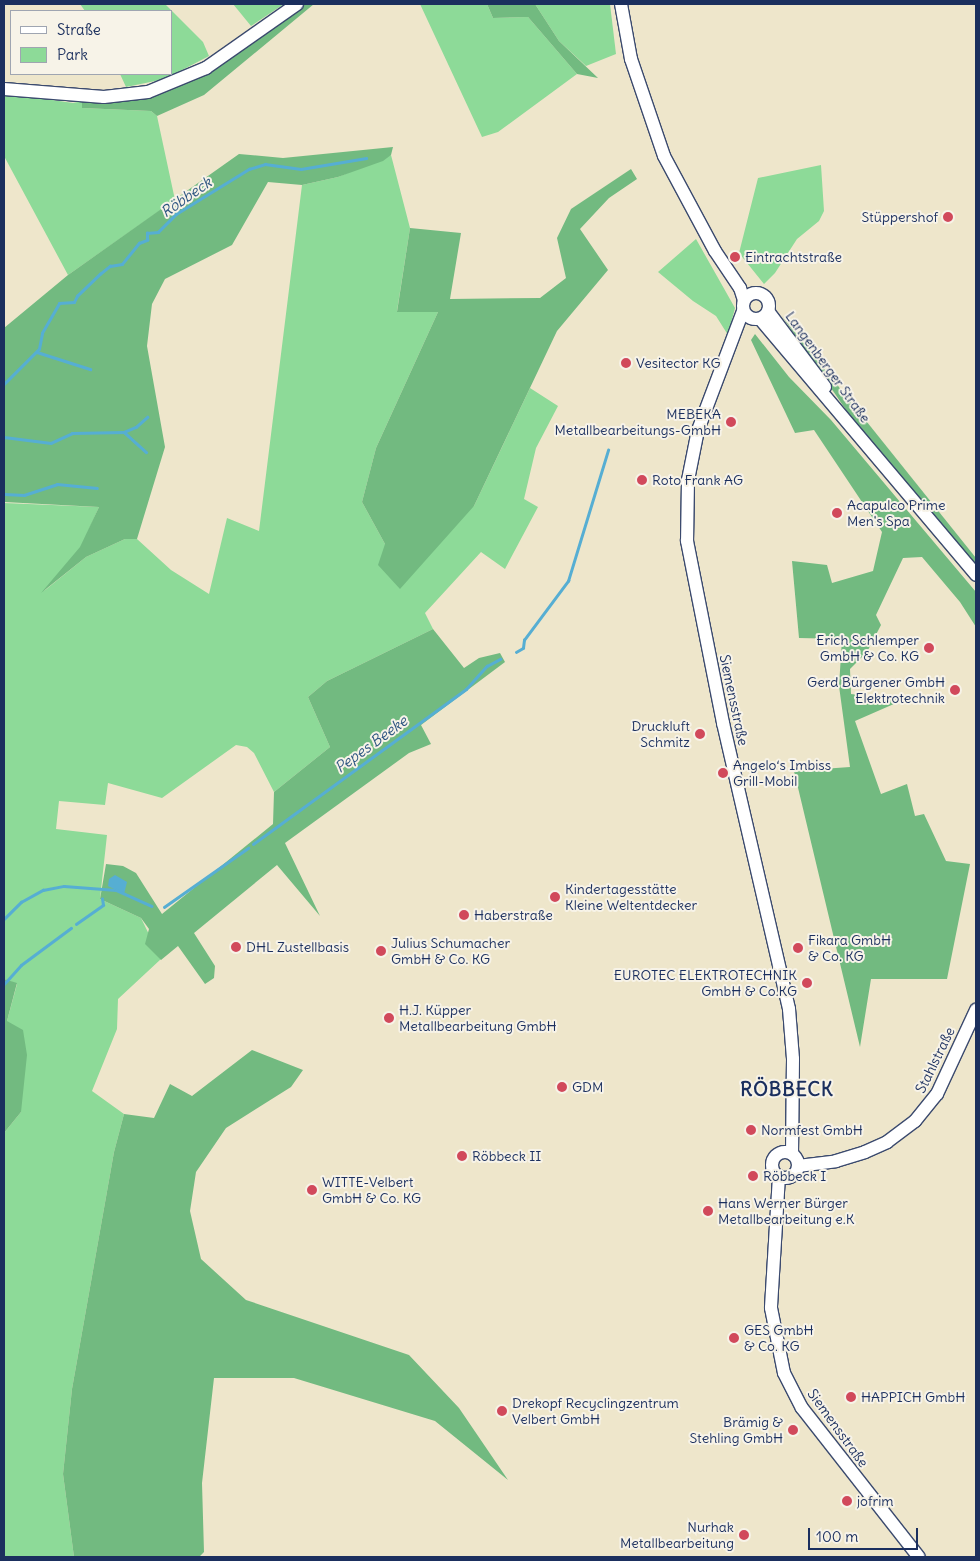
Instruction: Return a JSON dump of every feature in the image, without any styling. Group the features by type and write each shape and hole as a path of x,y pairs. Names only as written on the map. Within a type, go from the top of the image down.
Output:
{"street":[{"path":"4,89 104,97 148,92 206,68 297,4"},
{"path":"621,4 631,59 648,118 687,201 740,288 750,319 761,316 766,297 757,292 709,237"},
{"path":"744,305 757,292"},
{"name":"Siemensstraße","path":"744,305 725,362 706,405 692,459 687,508 688,546 723,723 783,980 791,1026 793,1075 792,1157 772,1163 784,1177 774,1239 771,1308 776,1343 790,1385 828,1442 919,1557"},
{"name":"Siemensstraße","path":"725,362 761,316"},
{"name":"Langenberger Straße","path":"761,316 976,575"},
{"name":"Stahlstraße","path":"792,1157 836,1161 865,1152 901,1132 931,1103 976,1010"},
{"path":"784,1177 792,1157"}],"green space":[{"path":"80,4 165,4 171,10 84,10"},
{"path":"233,4 284,4 251,26"},
{"path":"304,4 314,4 204,95 157,116 151,111 82,108 82,101 149,95"},
{"path":"420,4 487,4 493,18 528,17 577,74 498,132 482,137"},
{"path":"487,4 535,4 559,41 598,78 577,74 528,17 493,18"},
{"path":"535,4 610,4 616,54 586,66 559,41"},
{"path":"172,11 203,42 209,56 165,79 126,87 120,75 172,75"},
{"path":"4,93 73,103 82,101 82,108 151,111 157,116 175,200 68,275 4,156"},
{"path":"393,147 391,155 383,161 338,177 302,185 268,182 232,245 165,279 152,304 147,346 165,447 137,539 125,539 86,557 41,593 80,547 99,507 4,502 4,328 68,275 239,154 283,158"},
{"path":"391,155 410,228 397,311 438,312 376,448 362,502 385,544 474,506 530,388 558,406 536,448 524,499 538,507 505,569 481,552 425,613 433,629 327,681 308,697 330,747 274,792 254,753 247,747 236,745 162,798 108,783 105,805 59,801 56,829 107,835 100,899 141,918 161,959 118,999 117,1029 92,1091 124,1114 114,1152 72,1389 63,1474 74,1557 4,1557 4,1133 21,1112 7,1021 17,984 4,979 4,503 99,507 81,547 44,591 86,557 125,539 137,539 171,570 209,594 227,518 259,531 302,185 338,177"},
{"path":"821,165 824,211 819,221 797,239 775,273 764,284 739,253 758,178"},
{"path":"631,169 637,179 609,198 580,229 608,270 557,331 474,506 400,589 378,565 385,544 362,502 376,448 438,312 397,312 410,228 461,233 450,299 540,298 566,278 557,238 571,209"},
{"path":"696,239 735,308 728,335 716,316 693,301 658,272"},
{"path":"782,316 976,558 976,566 861,432"},
{"path":"755,334 789,377 831,420 976,592 976,627 960,602 922,557 903,558 876,615 881,625 867,652 850,669 851,694 903,700 855,721 881,794 907,784 915,816 924,814 946,861 970,864 947,979 871,979 860,1047 794,771 850,767 839,686 842,639 799,638 792,561 827,565 832,583 873,571 882,532 814,430 795,433 751,340"},
{"path":"433,629 464,668 479,658 500,653 505,662 421,725 431,744 409,753 285,843 320,916 277,865 194,933 215,966 214,978 205,984 178,946 161,960 145,944 149,929 141,918 100,899 106,864 123,866 136,873 162,914 273,824 274,792 330,747 308,697 327,681"},
{"path":"4,979 17,983 7,1021 23,1030 27,1055 21,1112 4,1133"},
{"path":"252,1050 303,1070 291,1087 226,1128 196,1172 190,1211 201,1259 246,1300 409,1355 459,1408 508,1480 435,1421 294,1378 214,1378 202,1483 204,1552 199,1557 74,1557 63,1474 72,1389 114,1152 124,1114 154,1118 170,1084 192,1096"}],"water":[{"path":"115,875 127,882 124,894 108,886 109,879"}],"waterway":[{"name":"Röbbeck","path":"4,384 39,349 42,333 59,303 74,302 77,296 110,266 122,264 139,243 147,240 147,233 158,232 176,214 249,169 265,164 301,169 366,158"},
{"path":"37,352 90,369"},
{"path":"124,432 136,427 147,417"},
{"path":"4,437 51,443 72,433 124,432 146,452"},
{"name":"Pepes Beeke","path":"516,652 523,648 524,640 568,581 608,450"},
{"path":"4,494 24,495 57,484 97,488"},
{"name":"Pepes Beeke","path":"253,844 466,689 487,666 500,659"},
{"name":"Pepes Beeke","path":"164,907 248,848"},
{"path":"4,919 21,902 43,890 64,886 116,890 152,906"},
{"name":"Pepes Beeke","path":"76,924 103,905 102,899"},
{"name":"Pepes Beeke","path":"4,984 21,965 71,928"}],"place":[{"name":"Stüppershof","path":"948,217"},
{"name":"Eintrachtstraße","path":"735,257"},
{"name":"Vesitector KG","path":"626,363"},
{"name":"MEBEKA Metallbearbeitungs-GmbH","path":"731,422"},
{"name":"Roto Frank AG","path":"642,480"},
{"name":"Acapulco Prime Men's Spa","path":"837,513"},
{"name":"Erich Schlemper GmbH & Co. KG","path":"929,648"},
{"name":"Gerd Bürgener GmbH Elektrotechnik","path":"955,690"},
{"name":"Druckluft Schmitz","path":"700,734"},
{"name":"Angelo‘s Imbiss Grill-Mobil","path":"723,773"},
{"name":"Kindertagesstätte Kleine Weltentdecker","path":"555,897"},
{"name":"Haberstraße","path":"464,915"},
{"name":"DHL Zustellbasis","path":"236,947"},
{"name":"Fikara GmbH & Co. KG","path":"798,948"},
{"name":"Julius Schumacher GmbH & Co. KG","path":"381,951"},
{"name":"EUROTEC ELEKTROTECHNIK GmbH & Co.KG","path":"807,983"},
{"name":"H.J. Küpper Metallbearbeitung GmbH","path":"389,1018"},
{"name":"GDM","path":"562,1087"},
{"name":"Normfest GmbH","path":"751,1130"},
{"name":"Röbbeck II","path":"462,1156"},
{"name":"Röbbeck I","path":"753,1176"},
{"name":"WITTE-Velbert GmbH & Co. KG","path":"312,1190"},
{"name":"Hans Werner Bürger Metallbearbeitung e.K","path":"708,1211"},
{"name":"GES GmbH & Co. KG","path":"734,1338"},
{"name":"HAPPICH GmbH","path":"851,1397"},
{"name":"Drekopf Recyclingzentrum Velbert GmbH","path":"502,1411"},
{"name":"Brämig & Stehling GmbH","path":"793,1430"},
{"name":"jofrim","path":"847,1501"},
{"name":"Nurhak Metallbearbeitung","path":"744,1535"}],"district":[{"name":"RÖBBECK","path":"787,1090"}]}
